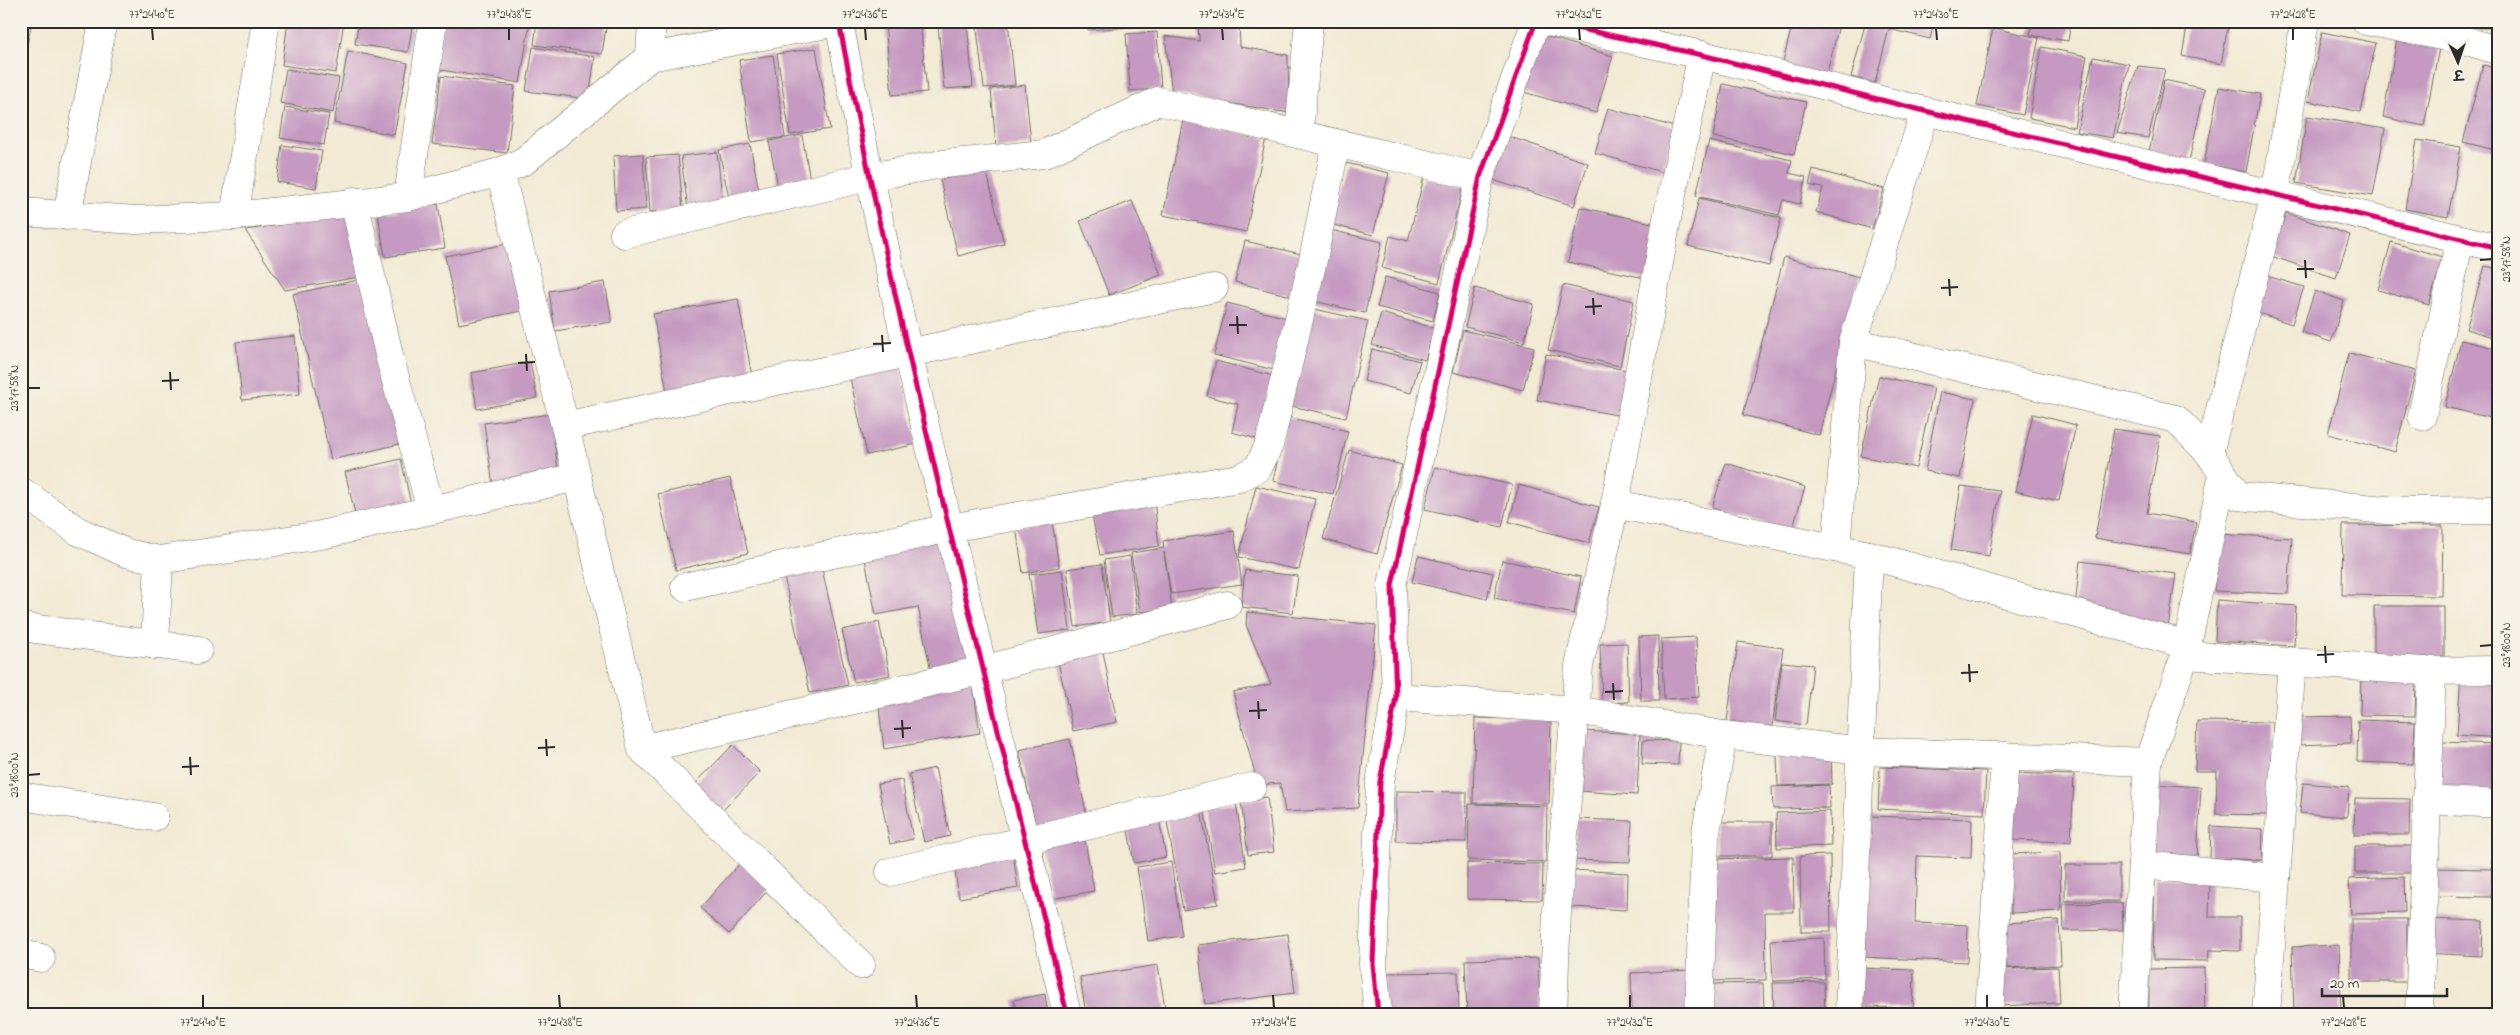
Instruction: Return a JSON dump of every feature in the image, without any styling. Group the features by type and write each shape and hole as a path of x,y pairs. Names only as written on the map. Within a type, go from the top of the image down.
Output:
{"street":[{"path":"67,216 103,21"},
{"path":"234,216 266,21"},
{"path":"408,197 433,21"},
{"path":"650,57 652,21"},
{"path":"1299,134 1309,21"},
{"path":"1378,1014 1373,964 1380,782 1396,697 1392,585 1480,177 1536,21"},
{"path":"1544,21 1702,55 1925,111 2499,248"},
{"path":"2133,1014 2148,762 2186,650 2216,464 2275,195 2305,21"},
{"path":"2366,21 2468,31 2499,51"},
{"path":"21,212 136,220 234,216 354,201 408,197 500,172 524,161 650,57 841,22 868,177 949,528 1067,1014"},
{"path":"1553,1014 1557,911 1579,666 1615,504 1669,208 1702,55"},
{"path":"624,234 868,177 943,164 1044,154 1158,102 1480,177"},
{"path":"1836,548 1853,342 1925,111"},
{"path":"685,586 949,528 1239,478 1258,468 1270,445 1313,260 1336,143"},
{"path":"500,172 565,426 642,749 861,965"},
{"path":"354,201 389,355 431,510"},
{"path":"2422,416 2460,239"},
{"path":"565,426 1214,288"},
{"path":"1853,342 2176,419 2216,464 2238,496 2397,511 2499,510"},
{"path":"21,491 78,531 126,553 159,560 320,535 577,477"},
{"path":"1615,504 1869,555 2186,650 2292,661 2432,670 2499,670"},
{"path":"1849,1014 1862,751 1869,555"},
{"path":"155,645 159,560"},
{"path":"642,749 983,670 1227,605"},
{"path":"21,627 198,650"},
{"path":"2266,1014 2292,661"},
{"path":"2420,1014 2432,670"},
{"path":"1396,697 1576,710 1723,735 1862,751 2148,762"},
{"path":"1699,1014 1705,838 1723,735"},
{"path":"1989,1014 2005,756"},
{"path":"890,872 1252,787"},
{"path":"21,796 154,817"},
{"path":"2427,800 2499,804"},
{"path":"2142,865 2276,878"}],"building":[{"path":"21,21 32,21 22,70 21,70"},
{"path":"288,21 344,21 336,73 282,65"},
{"path":"359,21 413,21 408,52 355,44"},
{"path":"443,21 530,21 520,83 435,69"},
{"path":"537,21 607,21 602,54 534,45"},
{"path":"920,21 927,92 892,95 885,24"},
{"path":"976,21 1008,21 1015,85 984,88"},
{"path":"1088,21 1157,21 1158,25 1088,30"},
{"path":"1198,21 1239,21 1240,47 1288,55 1289,113 1172,94 1165,36 1199,41"},
{"path":"1793,21 1840,21 1826,77 1782,66"},
{"path":"1866,21 1934,21 1930,39 1889,29 1875,83 1851,77"},
{"path":"2033,21 2071,21 2068,41 2030,35"},
{"path":"2188,21 2229,21 2221,64 2182,56"},
{"path":"2479,21 2499,21 2499,28 2479,28"},
{"path":"967,22 973,87 944,89 938,25"},
{"path":"1993,28 2039,38 2023,115 1977,106"},
{"path":"1157,32 1161,89 1130,91 1126,34"},
{"path":"2322,32 2376,43 2361,112 2308,101"},
{"path":"1534,33 1613,56 1596,113 1517,90"},
{"path":"2397,39 2439,48 2424,126 2383,117"},
{"path":"533,47 595,57 589,99 526,91"},
{"path":"2042,47 2087,56 2074,127 2029,118"},
{"path":"816,48 830,129 790,135 777,54"},
{"path":"348,51 408,63 394,135 334,123"},
{"path":"773,55 785,137 751,142 739,60"},
{"path":"2093,57 2129,64 2113,138 2077,132"},
{"path":"2483,65 2499,69 2499,151 2463,142"},
{"path":"2138,66 2165,69 2148,138 2117,133"},
{"path":"286,69 339,78 333,113 280,103"},
{"path":"441,76 515,86 507,153 432,144"},
{"path":"2164,80 2205,89 2189,161 2149,152"},
{"path":"1723,84 1806,102 1794,154 1713,137"},
{"path":"1025,85 1031,144 996,147 991,89"},
{"path":"2219,87 2260,94 2246,172 2204,164"},
{"path":"285,107 329,114 324,145 280,138"},
{"path":"1608,108 1675,127 1662,172 1595,153"},
{"path":"2307,116 2385,129 2373,196 2296,183"},
{"path":"1183,120 1266,138 1246,232 1163,215"},
{"path":"802,135 811,186 779,192 769,141"},
{"path":"1507,136 1588,163 1574,206 1493,180"},
{"path":"2417,140 2461,147 2448,217 2405,209"},
{"path":"1709,141 1792,160 1789,173 1806,177 1800,204 1783,200 1779,215 1696,196"},
{"path":"750,144 760,196 730,203 719,150"},
{"path":"282,145 322,151 316,188 277,182"},
{"path":"717,152 723,206 688,210 681,156"},
{"path":"643,154 646,209 616,211 613,156"},
{"path":"678,155 683,210 650,212 646,157"},
{"path":"1346,163 1389,173 1373,235 1330,224"},
{"path":"986,169 1004,244 958,256 940,180"},
{"path":"1813,169 1884,189 1872,229 1816,212 1823,188 1809,185"},
{"path":"1424,177 1463,186 1439,283 1382,268 1390,236 1408,241"},
{"path":"1699,198 1781,218 1769,266 1688,246"},
{"path":"1132,201 1161,275 1109,295 1080,221"},
{"path":"438,204 445,248 385,257 378,214"},
{"path":"1580,207 1661,225 1650,279 1568,262"},
{"path":"2286,213 2350,235 2336,278 2271,256"},
{"path":"354,214 365,276 285,290 245,230"},
{"path":"1326,229 1382,242 1365,313 1309,300"},
{"path":"1245,241 1301,254 1291,296 1235,282"},
{"path":"2391,242 2443,257 2429,305 2378,290"},
{"path":"507,244 521,311 459,324 445,256"},
{"path":"1784,257 1859,277 1819,435 1743,415"},
{"path":"2485,266 2499,269 2499,339 2466,329"},
{"path":"2267,276 2304,287 2292,324 2255,312"},
{"path":"1385,277 1440,292 1433,321 1377,307"},
{"path":"367,278 404,443 331,460 293,294"},
{"path":"605,282 612,322 555,331 549,291"},
{"path":"1563,285 1634,301 1620,366 1548,350"},
{"path":"1475,288 1534,304 1524,342 1465,327"},
{"path":"2315,291 2344,301 2331,342 2301,332"},
{"path":"738,299 752,377 667,392 653,314"},
{"path":"1227,303 1287,318 1274,370 1214,355"},
{"path":"1310,308 1368,321 1346,418 1287,405"},
{"path":"1381,313 1434,328 1425,360 1372,345"},
{"path":"1463,330 1534,347 1523,390 1453,372"},
{"path":"295,336 300,394 242,400 236,342"},
{"path":"2461,340 2499,349 2499,420 2445,407"},
{"path":"1372,349 1420,361 1411,393 1364,381"},
{"path":"2349,353 2416,370 2395,452 2328,434"},
{"path":"1546,354 1631,371 1622,416 1537,400"},
{"path":"1216,361 1273,376 1257,439 1232,432 1238,404 1207,396"},
{"path":"530,362 537,398 477,409 471,373"},
{"path":"900,367 917,444 867,455 850,378"},
{"path":"1879,376 1934,388 1916,468 1861,456"},
{"path":"1940,392 1975,399 1960,478 1925,471"},
{"path":"550,414 559,476 493,486 484,423"},
{"path":"2033,414 2076,425 2059,501 2015,491"},
{"path":"1287,417 1348,431 1333,494 1273,481"},
{"path":"2114,429 2160,436 2147,513 2196,522 2190,554 2095,538"},
{"path":"1349,450 1402,465 1377,554 1323,539"},
{"path":"401,459 412,509 357,522 345,472"},
{"path":"1726,463 1805,487 1792,531 1712,508"},
{"path":"1435,467 1512,485 1502,527 1425,509"},
{"path":"730,478 748,553 676,570 658,494"},
{"path":"1519,485 1599,507 1589,543 1509,522"},
{"path":"1256,486 1315,499 1299,570 1239,557"},
{"path":"1961,486 2000,491 1989,556 1951,550"},
{"path":"1154,499 1159,546 1100,555 1091,510"},
{"path":"1052,521 1059,567 1023,573 1016,527"},
{"path":"2343,525 2443,526 2442,596 2342,595"},
{"path":"1234,531 1242,584 1171,594 1164,552 1172,608 1140,612 1131,553 1164,548 1163,541"},
{"path":"2217,534 2292,538 2288,594 2214,591"},
{"path":"945,537 971,663 931,672 918,607 876,615 864,554"},
{"path":"1130,556 1137,614 1112,617 1104,560"},
{"path":"1418,556 1493,573 1487,599 1412,582"},
{"path":"1502,560 1581,577 1574,614 1494,598"},
{"path":"2080,561 2176,574 2167,635 2075,606"},
{"path":"1102,564 1110,622 1075,627 1067,569"},
{"path":"822,569 848,685 810,693 784,577"},
{"path":"1062,570 1070,630 1038,634 1029,574"},
{"path":"1245,570 1298,576 1293,613 1241,607"},
{"path":"2217,600 2296,606 2294,646 2215,641"},
{"path":"2374,606 2444,606 2444,662 2374,661"},
{"path":"1247,612 1376,625 1358,808 1285,812 1280,783 1258,785 1233,692 1271,684 1246,625"},
{"path":"879,622 890,675 854,682 842,630"},
{"path":"1658,636 1659,701 1641,701 1639,637"},
{"path":"1696,637 1699,697 1664,699 1661,639"},
{"path":"1738,642 1783,648 1772,727 1727,721"},
{"path":"1627,643 1629,702 1602,703 1600,644"},
{"path":"1102,647 1117,722 1073,731 1057,657"},
{"path":"1782,662 1813,665 1806,725 1775,721"},
{"path":"2461,672 2499,675 2499,738 2457,735"},
{"path":"2361,674 2416,675 2415,716 2360,715"},
{"path":"972,679 980,733 884,749 878,700"},
{"path":"2350,716 2351,743 2298,745 2298,717"},
{"path":"1475,718 1551,720 1549,804 1473,803"},
{"path":"2358,720 2415,722 2413,764 2357,762"},
{"path":"2197,721 2273,722 2271,815 2216,814 2217,771 2195,771"},
{"path":"1582,731 1640,734 1637,795 1579,791"},
{"path":"1070,739 1087,817 1036,828 1019,750"},
{"path":"1643,740 1679,741 1678,765 1642,764"},
{"path":"2440,742 2499,744 2499,798 2437,794"},
{"path":"733,745 760,772 721,812 693,786"},
{"path":"1831,752 1832,784 1778,786 1777,753"},
{"path":"1880,767 1986,771 1984,814 1878,809"},
{"path":"935,768 950,836 924,842 909,774"},
{"path":"2012,773 2074,775 2071,842 2009,840"},
{"path":"902,780 913,839 890,844 878,784"},
{"path":"2303,783 2349,787 2347,817 2300,813"},
{"path":"2153,784 2201,787 2197,858 2149,855"},
{"path":"1829,785 1830,808 1773,809 1772,787"},
{"path":"1396,791 1467,792 1466,842 1396,841"},
{"path":"1267,797 1274,852 1248,855 1241,801"},
{"path":"2355,798 2410,799 2409,835 2354,835"},
{"path":"1236,803 1246,867 1215,872 1204,808"},
{"path":"1469,804 1547,806 1546,862 1468,860"},
{"path":"1200,805 1218,904 1183,910 1165,811"},
{"path":"1830,811 1831,846 1777,848 1776,813"},
{"path":"1158,813 1166,857 1134,863 1126,819"},
{"path":"1866,816 1972,819 1971,858 1917,856 1915,923 1968,925 1967,962 1861,957"},
{"path":"1576,819 1632,821 1630,862 1574,860"},
{"path":"1716,822 1772,822 1772,856 1717,856"},
{"path":"2494,824 2499,824 2499,865 2492,865"},
{"path":"2211,826 2263,829 2262,860 2210,858"},
{"path":"1084,835 1094,891 1051,899 1041,843"},
{"path":"2355,846 2412,846 2413,873 2355,873"},
{"path":"2060,852 2061,911 2011,913 2009,854"},
{"path":"1013,854 1018,888 959,898 954,864"},
{"path":"1830,855 1831,932 1801,932 1800,856"},
{"path":"1793,857 1794,912 1765,912 1766,980 1711,981 1710,859"},
{"path":"1171,862 1182,936 1148,941 1137,867"},
{"path":"740,863 769,889 729,934 700,908"},
{"path":"1467,863 1543,864 1542,900 1467,899"},
{"path":"2065,865 2119,865 2119,901 2065,901"},
{"path":"2431,868 2492,869 2492,897 2430,896"},
{"path":"1572,870 1628,873 1627,910 1571,907"},
{"path":"2404,877 2405,912 2351,914 2349,879"},
{"path":"2155,878 2210,879 2209,917 2240,917 2240,951 2209,950 2208,961 2153,960"},
{"path":"2122,903 2123,930 2064,931 2063,904"},
{"path":"2351,919 2407,919 2407,982 2351,982"},
{"path":"2425,919 2483,921 2482,956 2424,953"},
{"path":"2059,920 2061,965 2007,968 2005,923"},
{"path":"1288,934 1295,993 1205,1004 1198,945"},
{"path":"1824,938 1825,979 1773,981 1771,940"},
{"path":"2339,945 2341,1014 2294,1014 2292,947"},
{"path":"1538,958 1540,1014 1467,1014 1465,960"},
{"path":"1158,965 1166,1014 1086,1014 1080,977"},
{"path":"2058,967 2060,1003 1999,1006 1997,969"},
{"path":"1858,968 1914,970 1913,1008 1857,1007"},
{"path":"2204,968 2205,1014 2149,1014 2149,969"},
{"path":"1693,970 1694,1011 1632,1013 1631,973"},
{"path":"1458,972 1459,1014 1383,1014 1383,973"},
{"path":"1824,982 1825,1014 1774,1014 1773,983"},
{"path":"1763,983 1764,1014 1710,1014 1709,984"},
{"path":"2495,983 2499,983 2499,1014 2494,1014"},
{"path":"1045,994 1048,1014 1017,1014 1014,1000"},
{"path":"2057,1011 2057,1014 2021,1014 2021,1012"}],"cycle path":[{"path":"1378,1014 1373,964 1380,782 1396,697 1392,585 1480,177 1536,21"},
{"path":"1544,21 1702,55 1925,111 2499,248"},
{"path":"839,22 890,272 918,396 1067,1014"}]}
